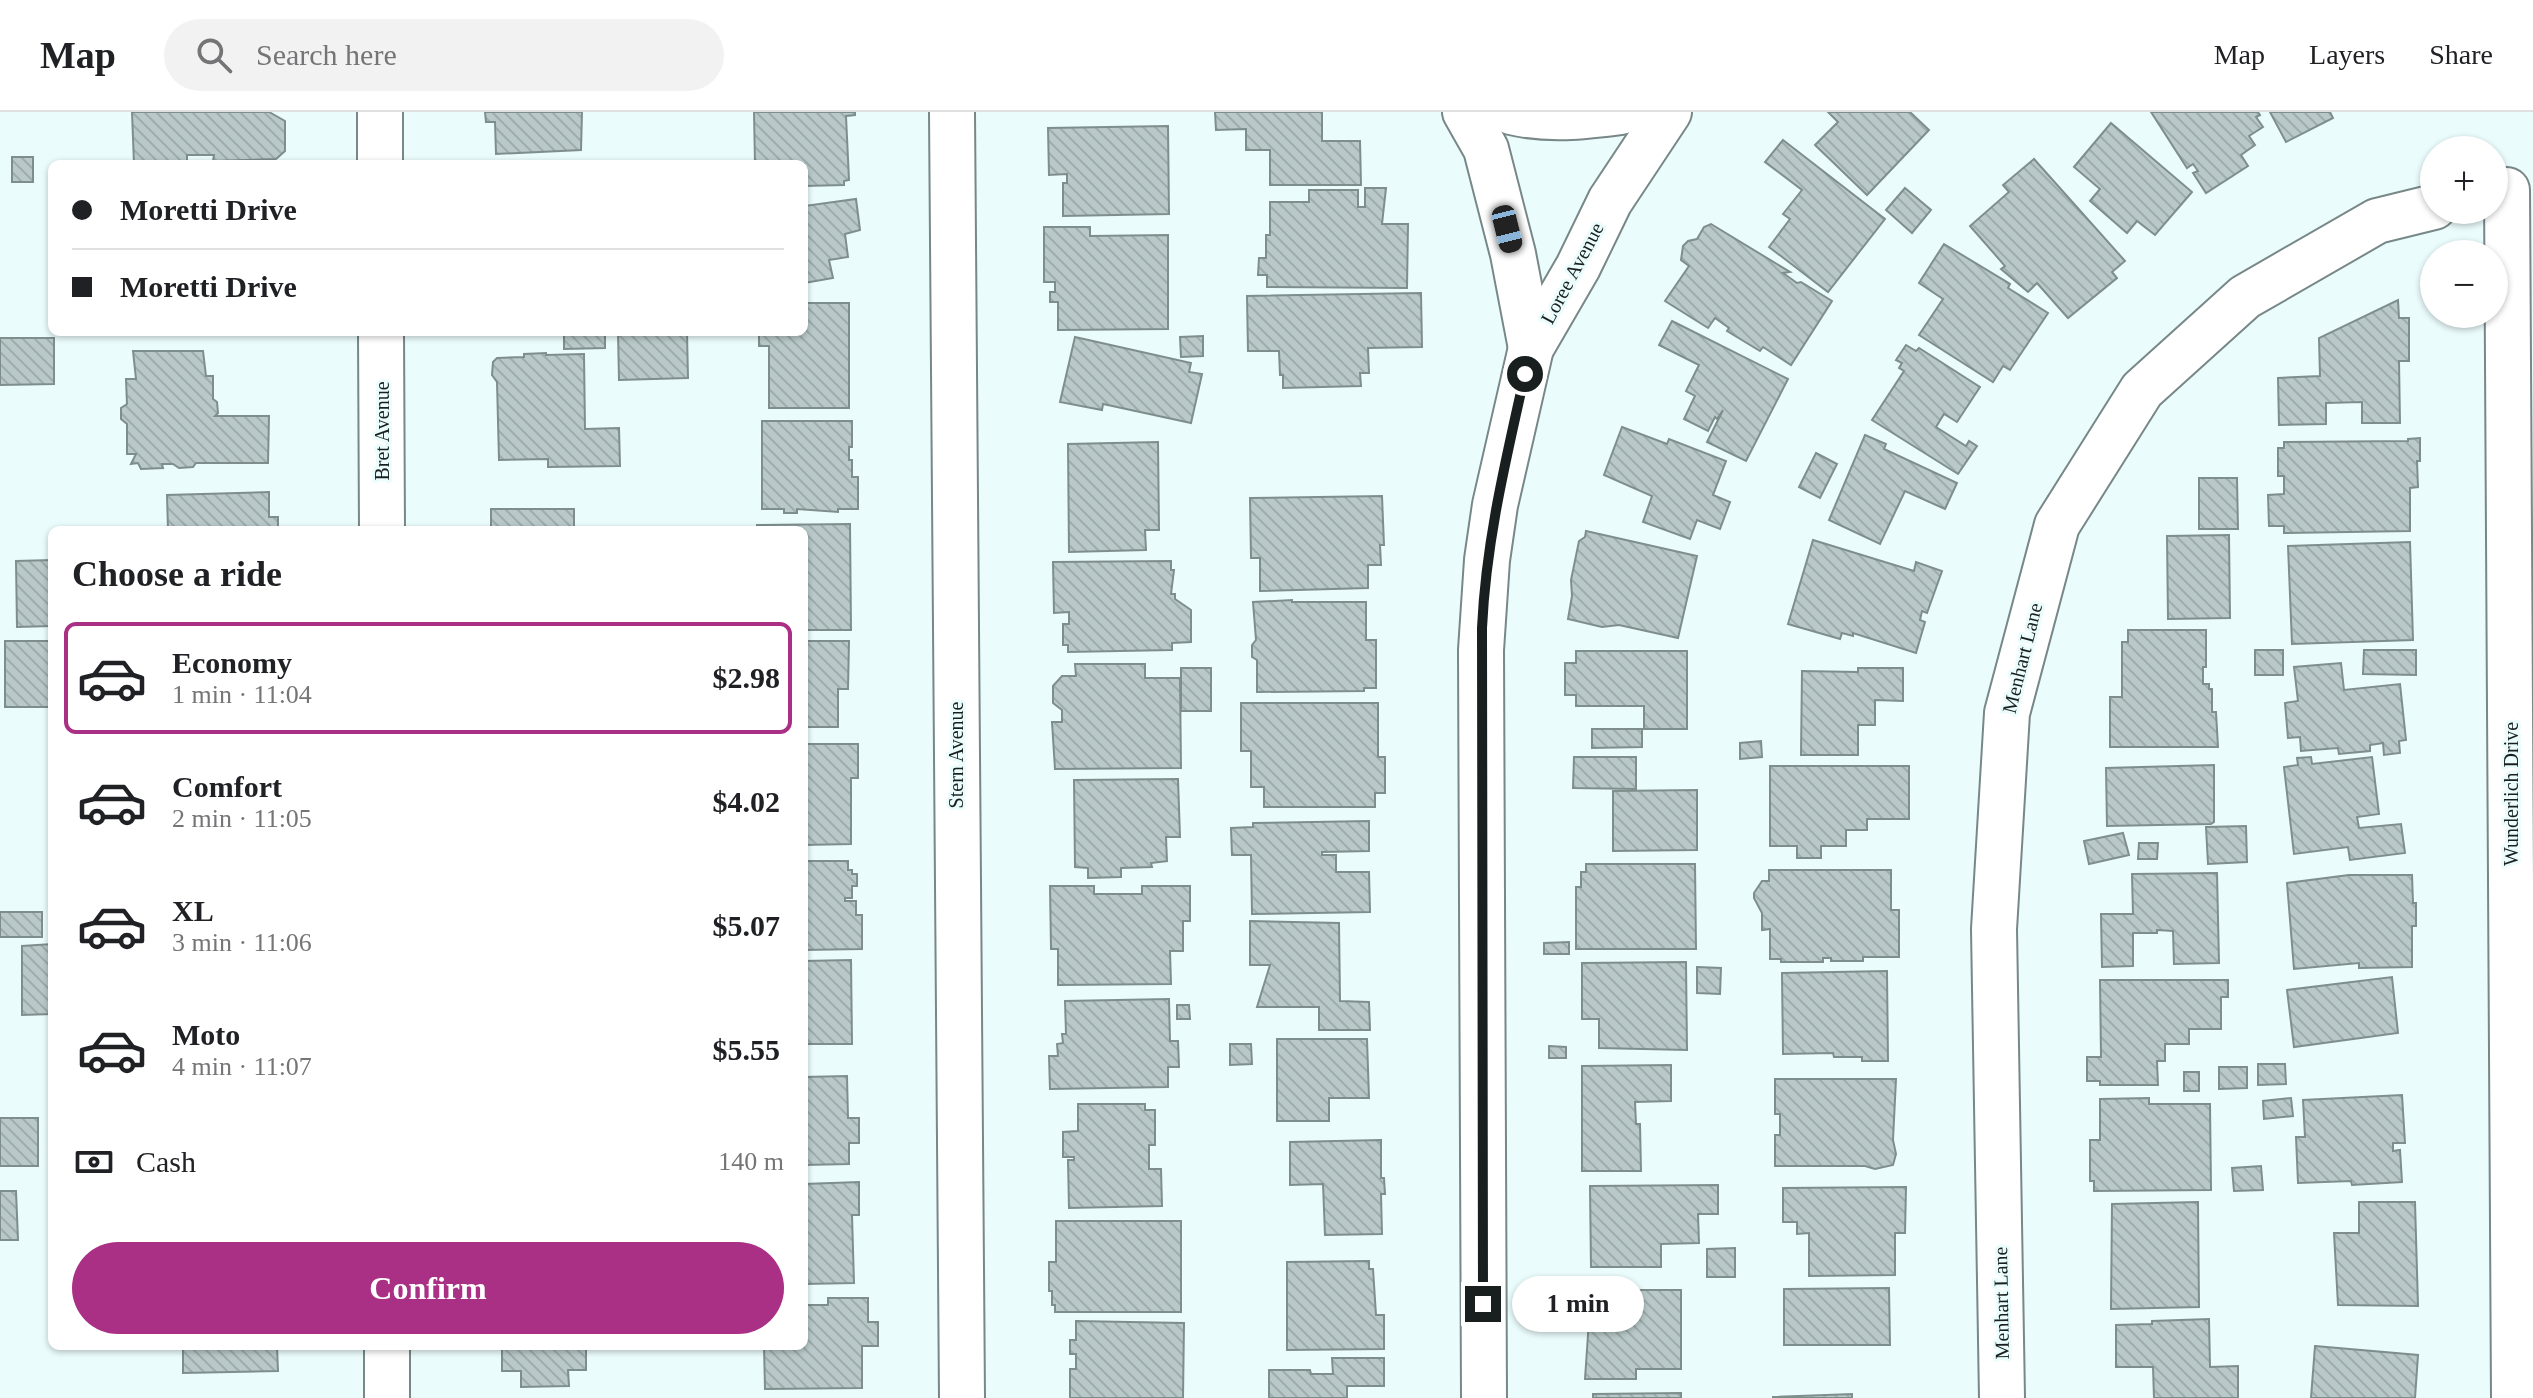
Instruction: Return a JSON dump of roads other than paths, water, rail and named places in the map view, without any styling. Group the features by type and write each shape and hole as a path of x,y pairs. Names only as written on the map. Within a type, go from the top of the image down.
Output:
{"street":[{"path":"380,112 380,160"},
{"name":"Stern Avenue","path":"952,112 962,1398"},
{"name":"Loree Avenue","path":"1465,112 1486,149 1513,254 1531,348"},
{"path":"1511,112 1562,119 1621,112"},
{"name":"Loree Avenue","path":"1531,348 1578,267 1610,201 1669,112"},
{"name":"Wunderlich Drive","path":"2511,191 2514,1398"},
{"name":"Menhart Lane","path":"2002,1398 1994,929 2007,713 2057,525 2142,390 2245,297 2377,221 2420,210"},
{"name":"Bret Avenue","path":"381,336 382,526"},
{"path":"1484,1398 1483,606 1495,505 1531,348"},
{"path":"387,1350 387,1398"}]}
